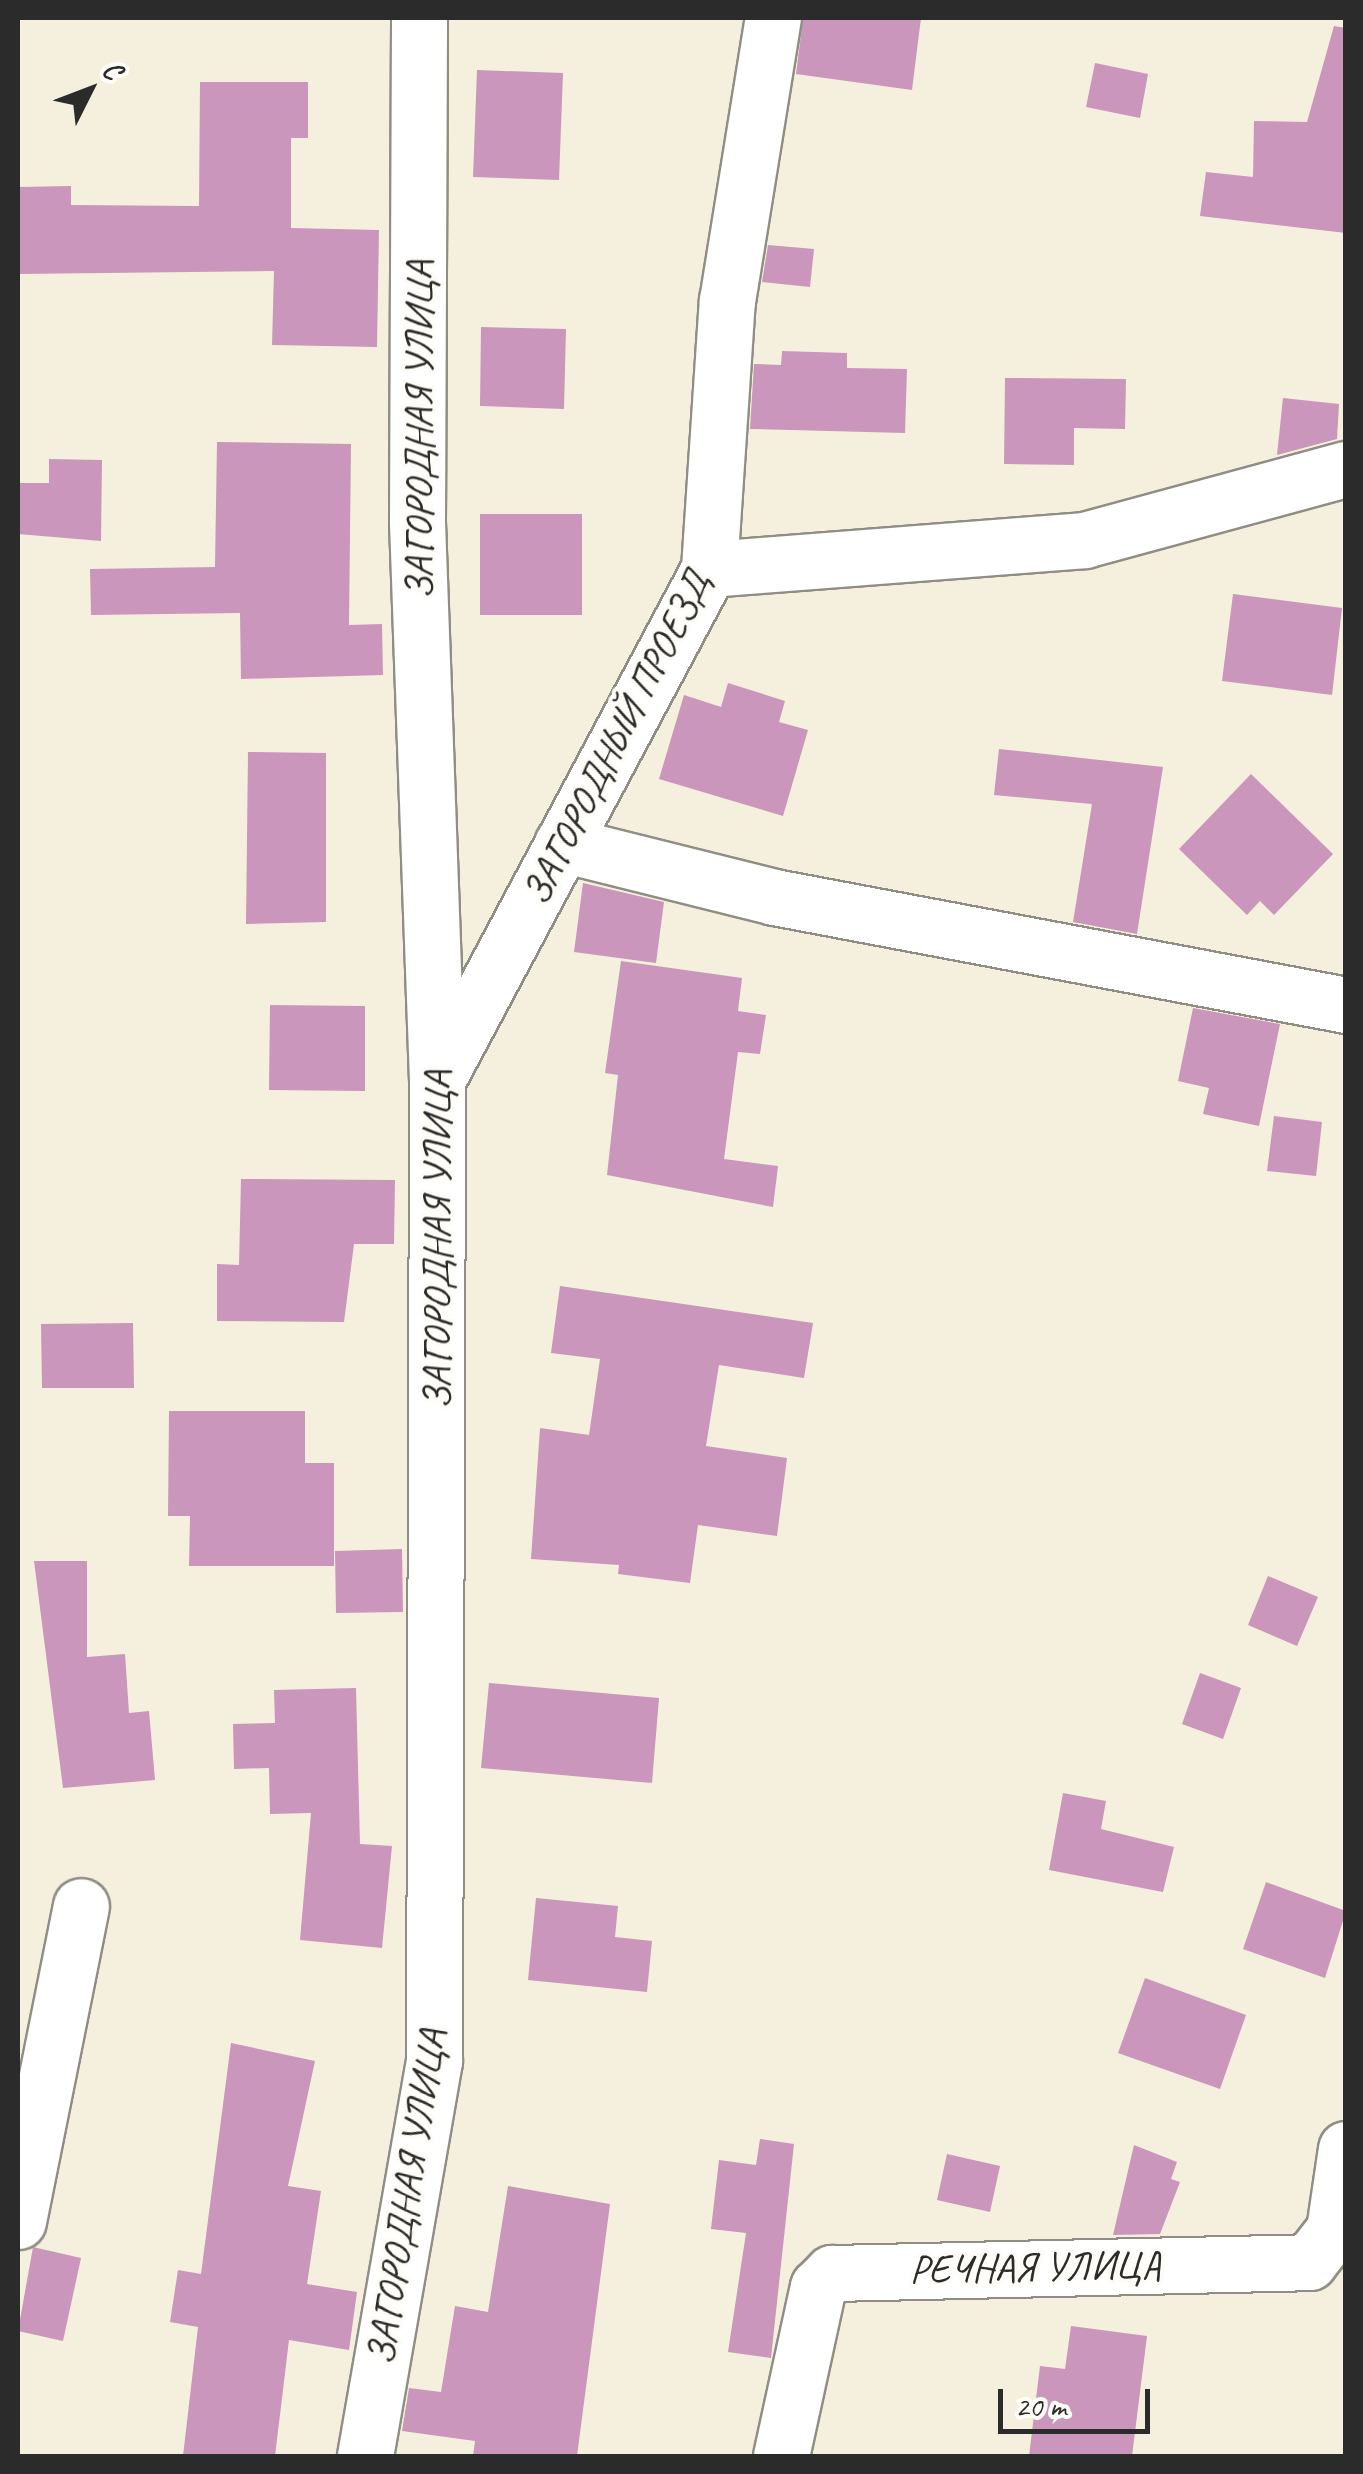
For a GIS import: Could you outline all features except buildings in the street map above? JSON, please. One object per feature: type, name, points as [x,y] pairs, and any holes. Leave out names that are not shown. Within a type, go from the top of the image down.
[{"type":"street","name":"ЗАГОРОДНАЯ УЛИЦА","points":[[365,2456],[434,2061],[436,1081],[416,521],[420,18]]},
{"type":"street","name":"ЗАГОРОДНЫЙ ПРОЕЗД","points":[[436,1081],[709,569],[727,301],[773,18]]},
{"type":"street","points":[[709,569],[1084,540],[1346,470]]},
{"type":"street","points":[[562,844],[774,897],[1346,1005]]},
{"type":"street","points":[[18,2221],[81,1906]]},
{"type":"street","name":"РЕЧНАЯ УЛИЦА","points":[[781,2456],[818,2287],[832,2272],[1308,2262],[1334,2230],[1346,2149]]}]
